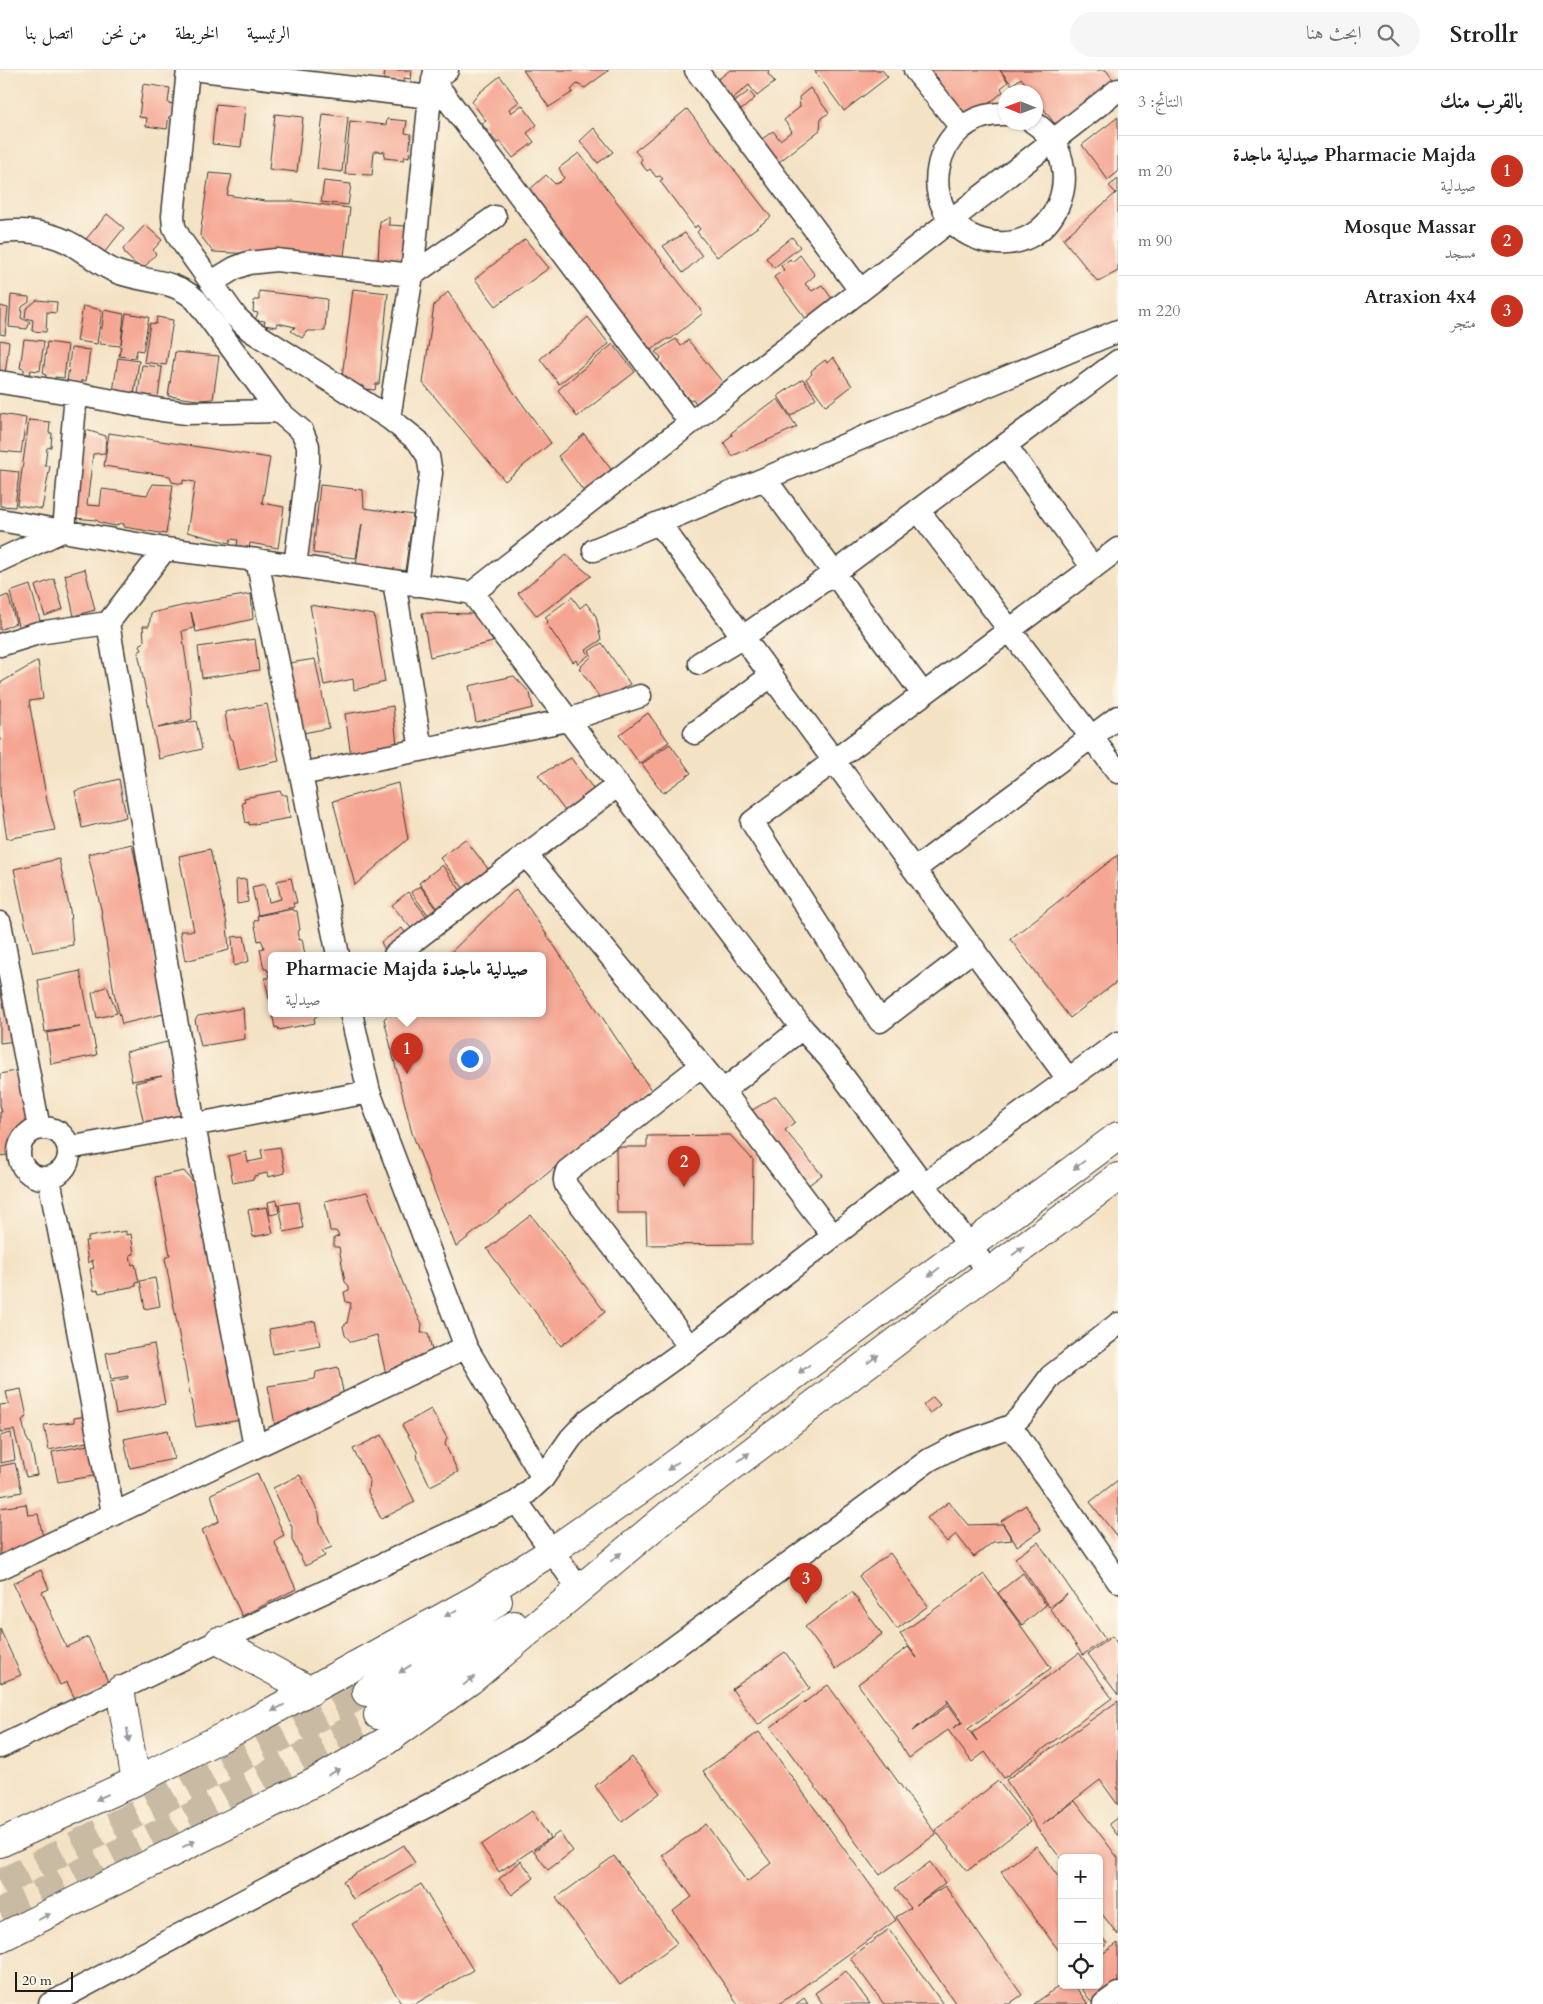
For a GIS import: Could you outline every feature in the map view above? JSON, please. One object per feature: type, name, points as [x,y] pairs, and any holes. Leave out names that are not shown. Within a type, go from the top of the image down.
[{"type":"highway","points":[[5,1839],[136,1780],[311,1691],[478,1598],[552,1551],[641,1489],[1118,1136]]},
{"type":"highway","points":[[0,1938],[315,1782],[386,1741],[471,1680],[667,1516],[989,1272],[1118,1177]]},
{"type":"highway","points":[[552,1551],[494,1605],[416,1662],[372,1704],[410,1697],[504,1631],[579,1588]]},
{"type":"highway","points":[[219,1641],[311,1691]]},
{"type":"highway","points":[[120,1690],[136,1780]]},
{"type":"street","points":[[188,70],[173,216],[174,227],[180,239],[236,316],[250,330],[388,418],[418,441],[428,456],[431,473],[416,585]]},
{"type":"street","points":[[202,70],[436,79]]},
{"type":"street","points":[[696,70],[860,290]]},
{"type":"street","points":[[915,70],[961,128]]},
{"type":"street","points":[[388,418],[412,275],[436,79]]},
{"type":"street","points":[[436,79],[690,422]]},
{"type":"street","points":[[472,593],[1118,90]]},
{"type":"street","points":[[998,115],[984,116],[961,128],[944,147],[937,172],[939,197],[952,220],[970,235],[994,242],[1018,240],[1040,229],[1056,210],[1064,188],[1063,163],[1053,141],[1043,130]]},
{"type":"street","points":[[212,282],[235,268],[248,263],[276,260],[412,275],[496,218]]},
{"type":"street","points":[[0,232],[16,230],[38,232],[60,238],[114,271],[132,277],[170,284],[189,293],[196,300],[278,411],[302,431],[308,446],[308,464],[295,566]]},
{"type":"street","points":[[594,550],[1115,338]]},
{"type":"street","points":[[700,663],[743,637],[834,573],[1118,361]]},
{"type":"street","points":[[0,382],[188,413],[278,411]]},
{"type":"street","points":[[64,530],[76,394]]},
{"type":"street","points":[[1006,446],[1093,568]]},
{"type":"street","points":[[765,479],[923,694]]},
{"type":"street","points":[[918,510],[1118,772]]},
{"type":"street","points":[[0,520],[165,549],[257,560],[472,593],[802,1028],[830,1059],[989,1272]]},
{"type":"street","points":[[659,523],[1070,1080]]},
{"type":"street","points":[[0,560],[64,530]]},
{"type":"street","points":[[0,645],[38,634],[108,623],[165,549]]},
{"type":"street","points":[[974,949],[880,1021],[752,822],[1118,549]]},
{"type":"street","points":[[257,560],[337,952]]},
{"type":"street","points":[[394,581],[421,750]]},
{"type":"street","points":[[108,623],[194,1125],[255,1447]]},
{"type":"street","points":[[695,733],[772,675]]},
{"type":"street","points":[[301,774],[568,720],[640,696]]},
{"type":"street","points":[[915,869],[1118,717]]},
{"type":"street","points":[[399,952],[618,785]]},
{"type":"street","points":[[526,855],[722,1091],[834,1236]]},
{"type":"street","points":[[0,923],[39,1128]]},
{"type":"street","points":[[352,1017],[369,1092],[466,1347],[543,1478]]},
{"type":"street","points":[[722,1091],[802,1028]]},
{"type":"street","points":[[0,1747],[219,1641],[517,1502],[543,1478],[556,1457],[588,1420],[690,1347],[834,1236],[1070,1080],[1118,1043]]},
{"type":"street","points":[[690,1347],[568,1188],[564,1177],[567,1171],[701,1066]]},
{"type":"street","points":[[69,1148],[369,1092]]},
{"type":"street","points":[[39,1128],[55,1129],[66,1140],[69,1148],[67,1163],[63,1170],[49,1178],[41,1178],[26,1171],[21,1165],[10,1158],[19,1149],[25,1135],[39,1128]]},
{"type":"street","points":[[49,1178],[113,1513]]},
{"type":"street","points":[[50,2004],[439,1800],[520,1754],[574,1720],[929,1460],[960,1444],[1011,1426],[1024,1414],[1051,1376],[1118,1324]]},
{"type":"street","points":[[0,1568],[466,1347]]},
{"type":"street","points":[[1011,1426],[1118,1581]]},
{"type":"street","points":[[517,1502],[579,1588]]},
{"type":"street","points":[[1104,2004],[1118,1994]]},
{"type":"building","points":[[385,70],[412,70],[411,79],[404,78],[404,83],[384,80]]},
{"type":"building","points":[[523,70],[608,71],[585,88],[577,84],[571,90],[573,92],[549,107]]},
{"type":"building","points":[[730,70],[769,70],[768,74],[775,82],[757,96],[749,85],[727,103],[712,84]]},
{"type":"building","points":[[814,70],[882,70],[888,77],[844,111]]},
{"type":"building","points":[[927,70],[1000,70],[1008,82],[1004,85],[998,85],[998,96],[976,114],[964,115],[936,82],[939,79],[934,74],[932,77]]},
{"type":"building","points":[[1000,70],[1106,70],[1115,82],[1061,125],[1054,123],[1043,108],[1043,85],[1026,85],[1021,78],[1012,85]]},
{"type":"building","points":[[500,76],[519,102],[509,109],[511,113],[522,105],[537,125],[527,133],[534,142],[513,158],[500,141],[497,143],[482,124],[486,121],[472,102],[479,93]]},
{"type":"building","points":[[143,84],[170,88],[168,103],[174,104],[172,117],[169,116],[167,129],[146,126],[147,118],[139,117]]},
{"type":"building","points":[[810,88],[829,113],[821,118],[820,130],[775,165],[758,142],[773,131],[780,140],[792,131],[784,120],[800,107],[799,97]]},
{"type":"building","points":[[749,91],[755,98],[739,112],[732,104]]},
{"type":"building","points":[[216,104],[245,107],[241,147],[212,144]]},
{"type":"building","points":[[687,109],[771,217],[717,257],[697,232],[700,229],[697,225],[695,228],[660,181],[663,179],[660,176],[656,177],[650,169],[647,171],[640,162],[642,159],[635,151]]},
{"type":"building","points":[[275,114],[303,117],[297,172],[269,169]]},
{"type":"building","points":[[323,114],[348,117],[342,172],[317,169]]},
{"type":"building","points":[[1118,117],[1118,172],[1108,180],[1082,145]]},
{"type":"building","points":[[387,119],[407,121],[405,133],[411,134],[409,157],[405,156],[404,160],[384,158],[385,152],[374,151],[372,175],[345,174],[350,121],[386,125]]},
{"type":"building","points":[[594,128],[613,152],[598,163],[580,141]]},
{"type":"building","points":[[579,153],[703,313],[671,339],[667,339],[651,350],[527,192],[546,175],[555,184],[560,182],[564,178],[559,168]]},
{"type":"building","points":[[209,173],[232,175],[227,195],[265,201],[294,201],[350,208],[343,264],[257,254],[213,252],[200,235]]},
{"type":"building","points":[[1118,179],[1118,271],[1098,282],[1063,239],[1116,193],[1109,186]]},
{"type":"building","points":[[324,181],[351,184],[348,205],[321,202]]},
{"type":"building","points":[[107,214],[124,228],[100,258],[82,244]]},
{"type":"building","points":[[389,217],[389,225],[405,226],[403,263],[378,262],[380,221]]},
{"type":"building","points":[[145,225],[162,240],[153,250],[156,254],[142,270],[126,255],[123,249]]},
{"type":"building","points":[[685,233],[702,256],[683,273],[663,246]]},
{"type":"building","points":[[792,237],[800,247],[774,268],[766,258]]},
{"type":"building","points":[[525,239],[549,268],[496,306],[475,279]]},
{"type":"building","points":[[800,255],[815,275],[805,284],[812,291],[822,285],[833,300],[807,320],[774,277],[784,270],[781,266],[790,259],[792,262]]},
{"type":"building","points":[[353,289],[388,293],[379,384],[376,384],[375,390],[353,385],[353,381],[347,381],[347,376],[342,377]]},
{"type":"building","points":[[259,291],[327,299],[325,331],[307,331],[302,338],[291,331],[295,327],[277,323],[277,327],[264,325],[265,321],[255,320],[258,313],[253,312],[254,300],[259,300]]},
{"type":"building","points":[[448,292],[510,387],[551,443],[505,481],[423,383],[434,305]]},
{"type":"building","points":[[11,295],[29,297],[29,302],[22,307],[21,318],[30,322],[27,329],[9,327]]},
{"type":"building","points":[[37,300],[57,302],[56,313],[47,312],[46,332],[32,331],[33,320],[25,318],[26,309]]},
{"type":"building","points":[[0,306],[8,308],[5,335],[0,334]]},
{"type":"building","points":[[83,306],[102,310],[97,344],[77,341]]},
{"type":"building","points":[[104,310],[124,314],[121,344],[126,313],[149,317],[143,351],[137,350],[135,358],[119,356],[121,346],[100,344]]},
{"type":"building","points":[[157,317],[173,320],[166,365],[144,362],[150,323],[156,324]]},
{"type":"building","points":[[588,317],[609,344],[559,384],[540,359]]},
{"type":"building","points":[[24,339],[44,341],[40,371],[31,370],[30,374],[24,374],[24,369],[20,368]]},
{"type":"building","points":[[676,339],[681,346],[688,340],[725,385],[697,405],[693,399],[689,400],[659,362],[661,357],[655,352]]},
{"type":"building","points":[[0,340],[9,342],[5,375],[0,374]]},
{"type":"building","points":[[47,342],[68,345],[64,378],[46,379],[46,375],[43,374]]},
{"type":"building","points":[[613,344],[635,372],[577,417],[558,390]]},
{"type":"building","points":[[71,348],[90,350],[86,381],[82,380],[82,385],[67,383]]},
{"type":"building","points":[[175,352],[219,356],[213,399],[198,400],[168,396]]},
{"type":"building","points":[[833,357],[852,386],[826,406],[806,379],[812,374],[811,371],[825,360],[827,363]]},
{"type":"building","points":[[118,358],[139,361],[134,395],[113,392]]},
{"type":"building","points":[[142,365],[162,367],[158,398],[138,395]]},
{"type":"building","points":[[803,379],[816,398],[791,416],[778,396]]},
{"type":"building","points":[[778,399],[797,427],[732,456],[724,443],[732,435],[731,433]]},
{"type":"building","points":[[0,414],[26,418],[21,453],[0,451]]},
{"type":"building","points":[[29,420],[50,422],[49,433],[52,433],[51,447],[47,448],[45,466],[50,466],[42,509],[17,505]]},
{"type":"building","points":[[86,430],[106,436],[105,453],[93,454],[87,505],[100,506],[102,489],[147,495],[153,484],[173,485],[166,534],[124,527],[124,524],[120,523],[116,526],[96,520],[74,518],[78,482],[82,467],[79,465],[81,439],[85,439]]},
{"type":"building","points":[[109,433],[270,458],[262,503],[284,507],[278,548],[250,543],[249,548],[237,546],[238,540],[231,539],[230,543],[187,532],[195,482],[183,480],[183,484],[172,482],[170,476],[104,466]]},
{"type":"building","points":[[584,434],[614,473],[587,496],[558,456]]},
{"type":"building","points":[[0,470],[19,472],[15,507],[0,506]]},
{"type":"building","points":[[320,485],[363,490],[364,508],[413,515],[405,571],[356,565],[362,524],[356,558],[313,553]]},
{"type":"building","points":[[566,555],[591,576],[537,616],[518,593]]},
{"type":"building","points":[[85,569],[95,610],[74,616],[65,575]]},
{"type":"building","points":[[54,579],[63,609],[45,616],[35,586]]},
{"type":"building","points":[[30,585],[41,624],[19,630],[10,592]]},
{"type":"building","points":[[251,594],[253,619],[196,632],[191,612],[194,628],[182,631],[190,688],[192,719],[158,728],[196,721],[202,749],[159,759],[138,652],[142,650],[140,645],[144,641],[143,626],[149,626],[151,613],[190,604]]},
{"type":"building","points":[[8,595],[16,623],[0,630],[0,598]]},
{"type":"building","points":[[572,597],[580,608],[586,603],[596,616],[601,640],[586,650],[589,655],[578,664],[576,660],[573,662],[546,623],[548,621],[545,617]]},
{"type":"building","points":[[310,605],[374,615],[385,682],[354,690],[353,679],[324,685]]},
{"type":"building","points":[[422,613],[477,614],[493,642],[430,657]]},
{"type":"building","points":[[255,639],[259,670],[202,678],[198,647]]},
{"type":"building","points":[[602,643],[630,684],[602,701],[579,668],[592,656],[589,651]]},
{"type":"building","points":[[315,659],[329,728],[298,734],[283,664]]},
{"type":"building","points":[[38,661],[43,699],[29,701],[47,801],[55,830],[7,839],[0,793],[0,683]]},
{"type":"building","points":[[514,676],[530,693],[533,708],[476,722],[469,686]]},
{"type":"building","points":[[267,704],[279,761],[239,770],[233,740],[229,738],[225,712]]},
{"type":"building","points":[[393,706],[397,746],[351,756],[345,714]]},
{"type":"building","points":[[648,713],[669,742],[640,764],[619,735]]},
{"type":"building","points":[[670,744],[691,773],[663,793],[642,764]]},
{"type":"building","points":[[571,758],[597,794],[568,815],[538,775]]},
{"type":"building","points":[[119,779],[126,817],[82,828],[75,791]]},
{"type":"building","points":[[398,783],[408,839],[355,885],[333,801]]},
{"type":"building","points":[[280,791],[283,795],[287,795],[290,818],[249,825],[249,822],[246,823],[242,803],[245,802],[244,798]]},
{"type":"building","points":[[465,839],[493,875],[468,894],[440,858]]},
{"type":"building","points":[[132,844],[150,928],[163,1014],[122,1024],[114,993],[101,909],[88,854]]},
{"type":"building","points":[[210,849],[227,924],[229,950],[185,961],[180,931],[194,931],[179,856]]},
{"type":"building","points":[[1118,855],[1118,981],[1070,1018],[1010,939]]},
{"type":"building","points":[[59,859],[70,910],[73,945],[33,952],[14,869]]},
{"type":"building","points":[[442,865],[464,895],[440,912],[419,883]]},
{"type":"building","points":[[291,878],[297,903],[293,903],[294,907],[258,915],[252,887],[265,884],[269,902],[281,899],[277,881]]},
{"type":"building","points":[[246,879],[248,902],[237,904],[236,880]]},
{"type":"building","points":[[420,886],[440,913],[432,920],[411,892]]},
{"type":"building","points":[[516,889],[651,1090],[456,1247],[412,1133],[384,1019],[386,1017],[546,1017],[546,952],[451,952]]},
{"type":"building","points":[[408,892],[430,921],[415,933],[392,905]]},
{"type":"building","points":[[293,909],[297,911],[300,930],[298,931],[299,940],[302,939],[304,952],[268,952],[268,972],[267,969],[264,969],[260,949],[264,948],[261,940],[258,941],[254,921],[258,920],[257,916]]},
{"type":"building","points":[[402,928],[409,938],[390,952],[386,952],[381,942]]},
{"type":"building","points":[[244,936],[249,961],[234,966],[232,937]]},
{"type":"building","points":[[80,971],[97,1055],[51,1064],[47,1033],[80,1027],[45,1032],[38,980]]},
{"type":"building","points":[[265,978],[268,978],[268,994]]},
{"type":"building","points":[[7,985],[15,1041],[0,1043],[0,987]]},
{"type":"building","points":[[107,986],[117,1013],[97,1018],[92,993]]},
{"type":"building","points":[[243,1008],[245,1039],[201,1046],[195,1020],[198,1016]]},
{"type":"building","points":[[273,1017],[316,1017],[315,1023],[279,1030],[278,1027],[275,1028]]},
{"type":"building","points":[[171,1041],[186,1115],[145,1129],[135,1083],[162,1076],[132,1081],[126,1052]]},
{"type":"building","points":[[20,1070],[30,1130],[27,1131],[17,1145],[18,1156],[8,1158],[7,1155],[0,1156],[0,1112],[2,1112],[0,1105],[0,1074]]},
{"type":"building","points":[[776,1096],[795,1122],[785,1130],[822,1175],[802,1190],[766,1144],[773,1137],[764,1126],[758,1133],[744,1115]]},
{"type":"building","points":[[730,1135],[753,1160],[752,1244],[647,1245],[646,1213],[617,1213],[616,1147],[647,1147],[647,1136]]},
{"type":"building","points":[[280,1147],[285,1173],[268,1177],[267,1173],[254,1176],[254,1179],[233,1183],[228,1156],[246,1152],[248,1162],[263,1159],[261,1150]]},
{"type":"building","points":[[184,1171],[194,1183],[241,1420],[196,1427],[165,1258],[170,1255],[155,1177]]},
{"type":"building","points":[[367,1192],[410,1301],[422,1324],[421,1333],[428,1333],[433,1355],[388,1383],[377,1335],[351,1342],[345,1335],[343,1326],[347,1323],[351,1303],[346,1302],[344,1292],[349,1290],[349,1286],[345,1282],[339,1247],[334,1247],[334,1238],[339,1236],[336,1231],[330,1231],[325,1201]]},
{"type":"building","points":[[277,1200],[279,1213],[270,1215],[268,1202]]},
{"type":"building","points":[[298,1202],[303,1228],[284,1232],[279,1205]]},
{"type":"building","points":[[267,1207],[273,1233],[253,1237],[248,1210]]},
{"type":"building","points":[[531,1215],[605,1312],[561,1346],[487,1249]]},
{"type":"building","points":[[126,1231],[126,1235],[131,1234],[134,1254],[130,1255],[132,1265],[135,1264],[139,1282],[136,1283],[136,1286],[99,1293],[98,1290],[94,1291],[90,1269],[94,1268],[92,1260],[88,1263],[85,1241],[88,1241],[88,1237]]},
{"type":"building","points":[[155,1278],[160,1306],[145,1309],[140,1281]]},
{"type":"building","points":[[315,1321],[320,1345],[273,1354],[269,1329]]},
{"type":"building","points":[[154,1344],[165,1404],[116,1414],[110,1382],[128,1378],[128,1376],[111,1379],[106,1353]]},
{"type":"building","points":[[338,1367],[345,1401],[282,1429],[275,1425],[268,1386],[315,1379],[316,1372]]},
{"type":"building","points":[[21,1389],[27,1417],[22,1420],[26,1437],[31,1446],[37,1475],[26,1477],[14,1430],[0,1432],[0,1405],[9,1404],[6,1392]]},
{"type":"building","points":[[933,1397],[940,1405],[930,1413],[923,1405]]},
{"type":"building","points":[[431,1409],[447,1438],[445,1444],[458,1472],[430,1486],[418,1460],[417,1451],[402,1425]]},
{"type":"building","points":[[87,1416],[91,1441],[49,1450],[44,1425],[74,1422],[74,1418]]},
{"type":"building","points":[[168,1430],[174,1459],[130,1468],[124,1439]]},
{"type":"building","points":[[11,1433],[15,1460],[0,1463],[0,1436]]},
{"type":"building","points":[[382,1435],[415,1502],[381,1519],[368,1492],[369,1480],[353,1449]]},
{"type":"building","points":[[93,1444],[99,1475],[58,1482],[52,1452]]},
{"type":"building","points":[[15,1463],[22,1492],[0,1496],[0,1466]]},
{"type":"building","points":[[257,1473],[284,1535],[274,1541],[296,1589],[242,1616],[202,1530],[219,1521],[211,1494]]},
{"type":"building","points":[[300,1475],[319,1514],[320,1523],[332,1547],[322,1551],[325,1556],[305,1566],[292,1540],[292,1527],[273,1488]]},
{"type":"building","points":[[1118,1480],[1118,1538],[1090,1502]]},
{"type":"building","points":[[949,1502],[968,1525],[1003,1524],[1012,1540],[993,1542],[974,1557],[956,1534],[947,1542],[927,1518]]},
{"type":"building","points":[[26,1504],[28,1515],[38,1514],[43,1537],[4,1556],[0,1554],[0,1508]]},
{"type":"building","points":[[1026,1505],[1041,1530],[1017,1546],[1001,1521]]},
{"type":"building","points":[[1038,1542],[1105,1639],[1083,1655],[1050,1609],[1067,1594],[1049,1607],[1015,1558]]},
{"type":"building","points":[[890,1553],[928,1606],[897,1629],[859,1576]]},
{"type":"building","points":[[41,1570],[49,1589],[42,1592],[66,1647],[88,1637],[109,1684],[75,1699],[67,1682],[60,1685],[13,1583]]},
{"type":"building","points":[[1023,1573],[1046,1605],[1022,1625],[998,1593]]},
{"type":"building","points":[[984,1574],[1051,1668],[968,1729],[977,1741],[972,1733],[1079,1653],[1112,1698],[1004,1778],[985,1752],[972,1762],[948,1730],[909,1758],[899,1740],[858,1684],[908,1647],[917,1658],[900,1634]],"holes":[[[947,1700],[963,1722],[953,1728],[961,1722],[949,1705],[912,1731],[948,1703]]]},
{"type":"building","points":[[852,1592],[882,1634],[836,1669],[805,1627]]},
{"type":"building","points":[[0,1629],[21,1675],[1,1683],[0,1681]]},
{"type":"building","points":[[1112,1636],[1118,1645],[1118,1695],[1088,1654]]},
{"type":"building","points":[[785,1652],[810,1688],[758,1725],[732,1689]]},
{"type":"building","points":[[828,1685],[936,1834],[880,1875],[771,1727]]},
{"type":"building","points":[[1118,1701],[1118,1805],[1100,1780],[1042,1825],[1075,1801],[1118,1858],[1118,1935],[1103,1915],[1103,1854],[1058,1855],[1037,1828],[1006,1780]]},
{"type":"building","points":[[759,1732],[896,1920],[779,2004],[738,2004],[673,1911],[692,1897],[662,1855],[706,1824],[747,1882],[771,1863],[703,1771]]},
{"type":"building","points":[[632,1757],[660,1793],[622,1822],[595,1786]]},
{"type":"building","points":[[998,1781],[1030,1822],[967,1871],[935,1830]]},
{"type":"building","points":[[532,1811],[550,1838],[499,1872],[481,1845]]},
{"type":"building","points":[[1118,1817],[1118,1836],[1109,1824]]},
{"type":"building","points":[[559,1832],[573,1851],[548,1870],[534,1851]]},
{"type":"building","points":[[404,1845],[415,1863],[353,1899],[343,1881]]},
{"type":"building","points":[[1036,1846],[1058,1876],[1058,1950],[1001,1872]]},
{"type":"building","points":[[614,1856],[677,1943],[620,1985],[556,1898]]},
{"type":"building","points":[[521,1861],[534,1878],[512,1895],[499,1879]]},
{"type":"building","points":[[930,1862],[945,1883],[915,1905],[945,1886],[1022,1995],[1009,2004],[956,2004],[896,1917],[911,1908],[895,1888]]},
{"type":"building","points":[[421,1884],[473,1970],[415,2004],[402,2004],[352,1924]]},
{"type":"building","points":[[889,1929],[943,2004],[884,2004],[850,1958]]},
{"type":"building","points":[[1103,1938],[1107,1944],[1103,1947]]},
{"type":"building","points":[[1118,1943],[1118,1986],[1093,2004],[1082,1989],[1103,1989],[1103,1953]]},
{"type":"building","points":[[846,1971],[870,2004],[823,2004],[815,1993]]},
{"type":"building","points":[[1058,1987],[1058,1989],[1077,1989],[1088,2004],[1034,2004]]},
{"type":"building","points":[[804,1998],[808,2004],[796,2004]]},
{"type":"tunnel","points":[[0,1884],[366,1692]]},
{"type":"tunnel","points":[[0,1913],[164,1831],[378,1715]]},
{"type":"place","name":"Pharmacie Majda صيدلية ماجدة","points":[[407,1074]]},
{"type":"place","name":"Mosque Massar","points":[[684,1187]]},
{"type":"place","name":"Atraxion 4x4","points":[[806,1604]]}]
